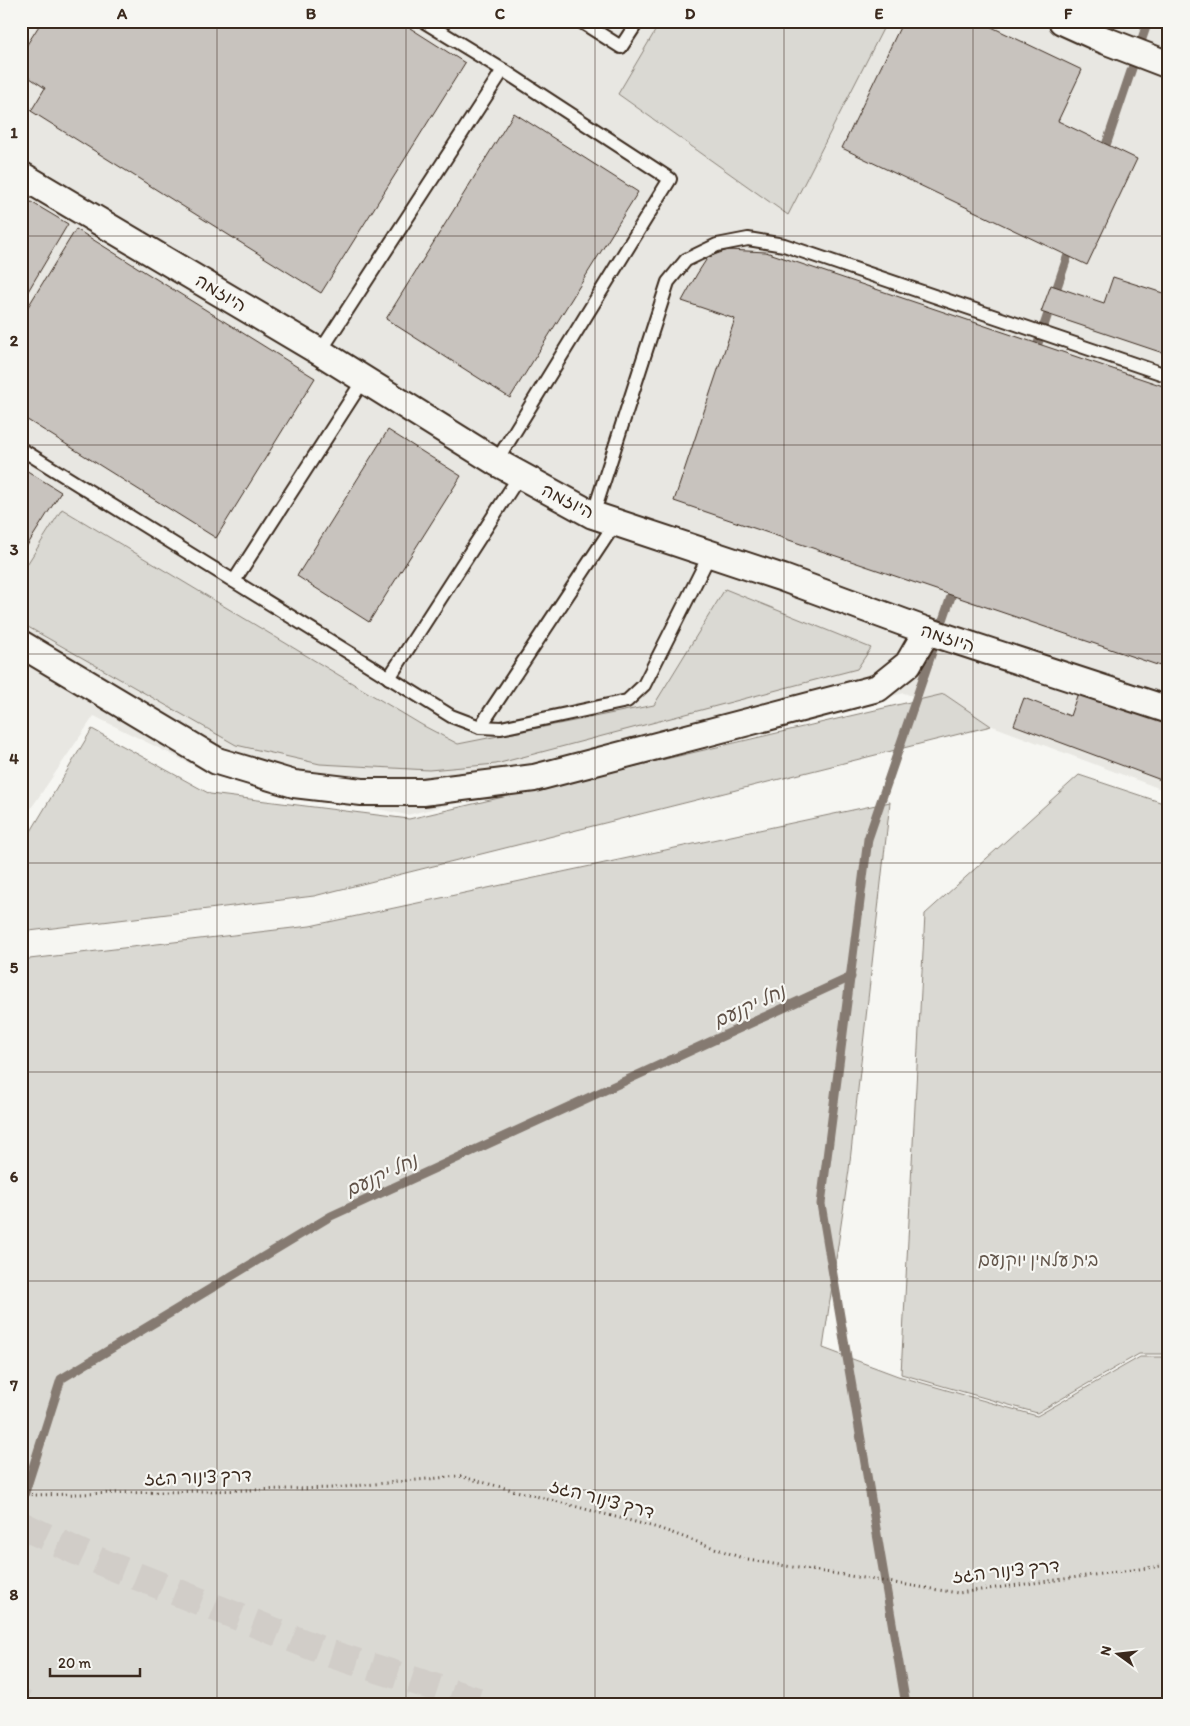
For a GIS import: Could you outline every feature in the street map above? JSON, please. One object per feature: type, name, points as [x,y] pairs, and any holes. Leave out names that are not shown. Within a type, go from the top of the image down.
[{"type":"street","points":[[1062,21],[1104,40],[1169,65]]},
{"type":"street","name":"היוזמה","points":[[21,175],[320,352],[496,462],[604,519],[783,578],[927,631],[1169,710]]},
{"type":"street","points":[[21,644],[216,761],[294,784],[362,792],[423,792],[534,778],[878,688],[908,664],[927,631]]},
{"type":"lane","points":[[423,21],[503,70],[670,179],[496,462]]},
{"type":"lane","points":[[580,21],[621,47],[638,21]]},
{"type":"lane","points":[[320,352],[503,70]]},
{"type":"lane","points":[[480,728],[604,519],[668,282],[686,260],[717,245],[748,238],[784,245],[1169,376]]},
{"type":"lane","points":[[234,581],[364,379]]},
{"type":"lane","points":[[21,449],[451,716],[480,728],[500,728],[627,701],[644,685],[710,554]]},
{"type":"lane","points":[[389,678],[520,475]]},
{"type":"path","name":"דרך צינור הגז","points":[[21,1493],[35,1495],[333,1488],[459,1476],[658,1528],[748,1560],[958,1593],[1169,1565]]},
{"type":"shaded area","points":[[21,21],[1169,21],[1169,792],[904,693],[407,815],[217,777],[94,716],[21,823]]},
{"type":"green space","points":[[661,21],[887,21],[788,215],[618,94]]},
{"type":"green space","points":[[62,509],[422,725],[458,744],[654,705],[725,589],[871,648],[857,669],[496,764],[429,770],[320,764],[236,745],[21,623],[21,564],[26,566]]},
{"type":"green space","points":[[944,694],[991,726],[314,896],[21,932],[21,848],[92,729],[210,794],[409,819]]},
{"type":"green space","name":"בית עלמין יוקנעם","points":[[1079,775],[1169,805],[1169,1354],[1139,1354],[1037,1413],[901,1374],[925,914]]},
{"type":"green space","points":[[890,802],[849,1170],[823,1348],[898,1376],[1037,1416],[1140,1357],[1169,1357],[1169,1705],[21,1705],[21,960],[310,926]]},
{"type":"building","points":[[42,21],[399,21],[465,63],[321,293],[31,111],[45,88],[21,72],[21,54]]},
{"type":"building","points":[[903,21],[979,21],[1082,70],[1058,121],[1137,159],[1087,265],[842,148]]},
{"type":"building","points":[[514,113],[638,192],[510,398],[386,319]]},
{"type":"building","points":[[21,196],[68,224],[21,303]]},
{"type":"building","points":[[76,229],[315,378],[216,538],[21,416],[21,318]]},
{"type":"building","points":[[728,250],[766,252],[1169,388],[1169,669],[674,501],[735,319],[682,301],[708,257]]},
{"type":"building","points":[[1113,277],[1169,295],[1169,355],[1041,312],[1051,285],[1104,303]]},
{"type":"building","points":[[388,430],[461,476],[369,622],[297,576]]},
{"type":"building","points":[[21,467],[61,492],[23,552],[21,550]]},
{"type":"building","points":[[1079,690],[1169,724],[1169,783],[1014,725],[1024,698],[1070,716]]},
{"type":"waterway","points":[[1103,154],[1148,21]]},
{"type":"waterway","points":[[1034,355],[1071,246]]},
{"type":"waterway","points":[[906,1705],[821,1204],[868,839],[955,585]]},
{"type":"waterway","name":"נחל יקנעם","points":[[21,1505],[61,1379],[331,1216],[851,977]]},
{"type":"tunnel","points":[[21,1525],[89,1557],[331,1654],[490,1705]]},
{"type":"tunnel","points":[[21,1703],[25,1705]]}]
